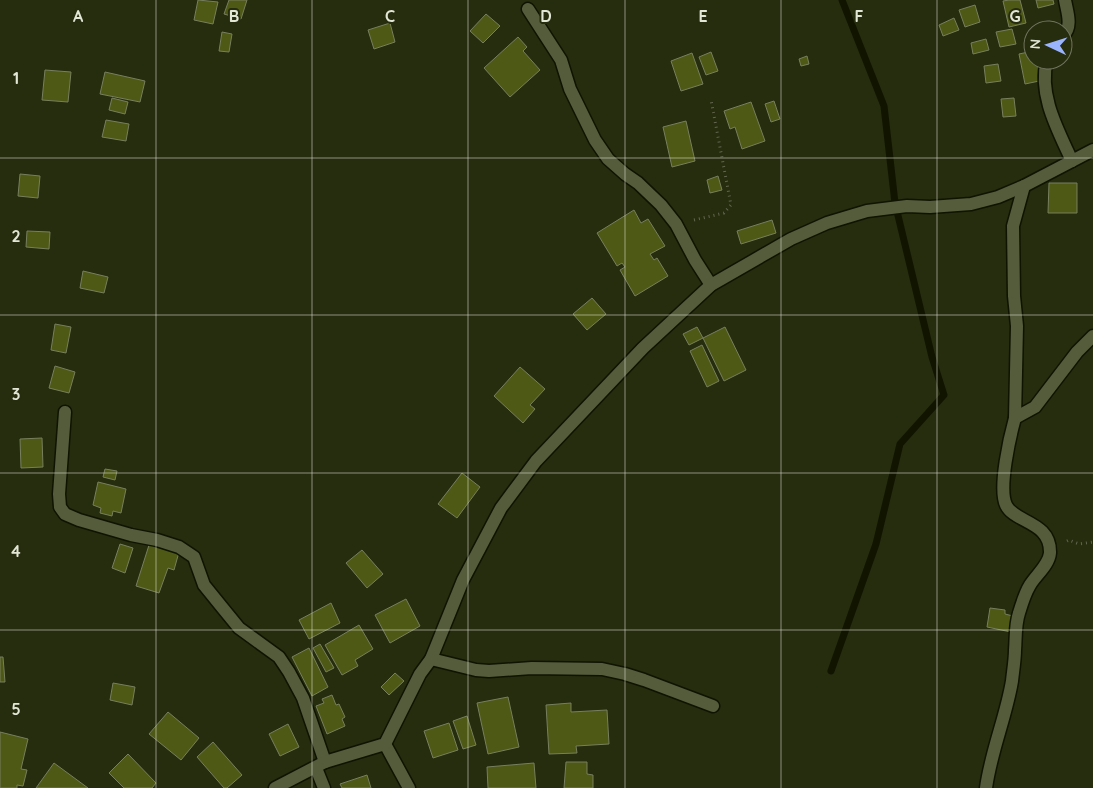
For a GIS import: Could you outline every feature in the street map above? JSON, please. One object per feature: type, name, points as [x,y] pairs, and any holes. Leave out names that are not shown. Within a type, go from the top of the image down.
[{"type":"street","points":[[1065,0],[1068,20]]},
{"type":"street","points":[[528,9],[561,60],[570,90],[595,140],[608,159],[655,199],[676,224],[711,285]]},
{"type":"street","points":[[1045,70],[1045,87],[1049,108],[1072,161]]},
{"type":"street","points":[[275,788],[321,765],[385,744],[420,674],[430,659],[463,580],[501,508],[536,461],[643,348],[711,285],[791,239],[835,221],[867,211],[971,204],[998,197],[1024,186],[1093,150]]},
{"type":"street","points":[[986,788],[990,760],[1003,722],[1012,682],[1016,620],[1031,584],[1045,565],[1050,553],[1046,538],[1036,526],[1014,514],[1006,504],[1003,482],[1008,443],[1015,418],[1017,326],[1014,296],[1013,226],[1024,186]]},
{"type":"street","points":[[1015,418],[1035,407],[1077,352],[1093,336]]},
{"type":"street","points":[[65,412],[58,494],[60,506],[65,514],[79,520],[179,547],[194,557],[204,585],[239,628],[279,657],[289,672],[303,698],[321,765],[324,788]]},
{"type":"street","points":[[430,659],[476,670],[490,671],[532,668],[602,669],[644,680],[713,706]]},
{"type":"street","points":[[385,744],[409,788]]},
{"type":"path","points":[[676,224],[724,213],[732,205],[710,100]]},
{"type":"path","points":[[1050,553],[1069,540],[1079,544],[1093,542]]},
{"type":"building","points":[[198,0],[218,2],[213,24],[194,20]]},
{"type":"building","points":[[229,0],[247,0],[241,19],[224,14]]},
{"type":"building","points":[[1020,0],[1025,20],[1023,20],[1023,24],[1009,27],[1003,1]]},
{"type":"building","points":[[1036,0],[1053,0],[1054,4],[1038,8]]},
{"type":"building","points":[[975,5],[980,22],[965,27],[959,10]]},
{"type":"building","points":[[486,14],[500,26],[483,43],[470,31]]},
{"type":"building","points":[[954,18],[959,30],[943,36],[939,25]]},
{"type":"building","points":[[390,23],[395,42],[374,49],[368,30]]},
{"type":"building","points":[[1012,29],[1016,44],[1000,47],[996,32]]},
{"type":"building","points":[[222,32],[232,34],[229,52],[219,51]]},
{"type":"building","points":[[518,37],[527,47],[523,51],[540,70],[510,97],[484,68]]},
{"type":"building","points":[[986,39],[989,50],[973,54],[971,43]]},
{"type":"building","points":[[711,52],[718,71],[706,75],[699,57]]},
{"type":"building","points":[[692,53],[703,84],[681,91],[671,61]]},
{"type":"building","points":[[1023,53],[1023,70],[1042,70],[1044,80],[1025,84],[1019,54]]},
{"type":"building","points":[[807,56],[809,64],[801,66],[799,59]]},
{"type":"building","points":[[998,64],[1001,81],[986,83],[984,66]]},
{"type":"building","points":[[45,70],[71,72],[68,102],[42,100]]},
{"type":"building","points":[[105,72],[145,81],[140,102],[100,94]]},
{"type":"building","points":[[112,98],[128,102],[125,114],[109,110]]},
{"type":"building","points":[[1014,98],[1016,116],[1003,117],[1001,99]]},
{"type":"building","points":[[774,101],[780,119],[771,122],[765,104]]},
{"type":"building","points":[[751,102],[765,141],[742,149],[735,127],[730,129],[724,111]]},
{"type":"building","points":[[106,120],[129,124],[126,141],[102,137]]},
{"type":"building","points":[[686,121],[695,161],[672,167],[663,127]]},
{"type":"building","points":[[20,174],[40,176],[38,198],[18,196]]},
{"type":"building","points":[[718,176],[722,190],[710,193],[707,180]]},
{"type":"building","points":[[1049,183],[1077,183],[1077,213],[1048,213]]},
{"type":"building","points":[[634,210],[641,223],[648,219],[665,246],[650,254],[654,260],[657,258],[668,276],[635,296],[620,270],[625,267],[622,263],[617,266],[597,233]]},
{"type":"building","points":[[772,220],[776,233],[741,244],[737,231]]},
{"type":"building","points":[[27,231],[50,232],[49,249],[26,247]]},
{"type":"building","points":[[83,271],[108,277],[104,293],[80,288]]},
{"type":"building","points":[[592,298],[606,314],[587,330],[573,314]]},
{"type":"building","points":[[55,324],[71,327],[66,353],[51,350]]},
{"type":"building","points":[[697,327],[703,338],[689,345],[683,334]]},
{"type":"building","points":[[725,327],[746,370],[724,381],[703,338]]},
{"type":"building","points":[[702,345],[719,381],[707,387],[690,351]]},
{"type":"building","points":[[55,366],[75,372],[69,393],[49,388]]},
{"type":"building","points":[[520,367],[545,389],[530,405],[535,409],[523,423],[494,396]]},
{"type":"building","points":[[42,438],[43,467],[21,468],[20,439]]},
{"type":"building","points":[[105,469],[117,471],[115,480],[103,477]]},
{"type":"building","points":[[462,473],[480,487],[457,518],[438,504]]},
{"type":"building","points":[[98,482],[126,489],[121,513],[113,511],[112,516],[100,513],[101,508],[93,505]]},
{"type":"building","points":[[150,542],[179,552],[174,570],[168,568],[159,593],[136,586]]},
{"type":"building","points":[[120,544],[133,548],[125,573],[112,568]]},
{"type":"building","points":[[362,550],[383,574],[367,588],[346,563]]},
{"type":"building","points":[[406,599],[420,626],[390,643],[375,615]]},
{"type":"building","points":[[331,603],[340,623],[309,639],[299,620]]},
{"type":"building","points":[[990,608],[1005,610],[1005,614],[1013,616],[1011,632],[987,627]]},
{"type":"building","points":[[359,625],[373,649],[355,660],[358,666],[342,675],[325,645]]},
{"type":"building","points":[[320,644],[334,668],[326,672],[313,648]]},
{"type":"building","points":[[309,648],[328,687],[312,696],[292,657]]},
{"type":"building","points":[[0,657],[3,657],[5,682],[0,682]]},
{"type":"building","points":[[395,673],[404,681],[389,695],[381,687]]},
{"type":"building","points":[[113,683],[135,687],[132,705],[110,700]]},
{"type":"building","points":[[332,695],[336,705],[339,704],[345,717],[342,719],[345,726],[327,734],[316,706],[324,703],[322,699]]},
{"type":"building","points":[[508,697],[519,747],[488,754],[477,703]]},
{"type":"building","points":[[571,703],[571,712],[607,710],[609,744],[576,746],[577,753],[549,754],[546,705]]},
{"type":"building","points":[[168,712],[199,738],[181,760],[149,734]]},
{"type":"building","points":[[467,716],[476,745],[463,749],[453,721]]},
{"type":"building","points":[[449,723],[458,750],[433,758],[424,731]]},
{"type":"building","points":[[288,724],[299,747],[280,756],[269,734]]},
{"type":"building","points":[[0,732],[28,739],[21,769],[27,770],[23,786],[17,785],[17,788],[0,788]]},
{"type":"building","points":[[213,742],[242,775],[227,788],[224,788],[197,757]]},
{"type":"building","points":[[128,754],[156,783],[152,788],[124,788],[109,773]]},
{"type":"building","points":[[566,762],[587,762],[587,774],[593,775],[593,788],[564,788]]},
{"type":"building","points":[[54,763],[88,788],[36,788]]},
{"type":"building","points":[[534,763],[536,788],[488,788],[487,767]]},
{"type":"building","points":[[367,775],[371,788],[342,788],[340,784]]},
{"type":"waterway","points":[[831,671],[876,544],[900,444],[944,395],[932,357],[895,203],[884,106],[842,0]]}]
